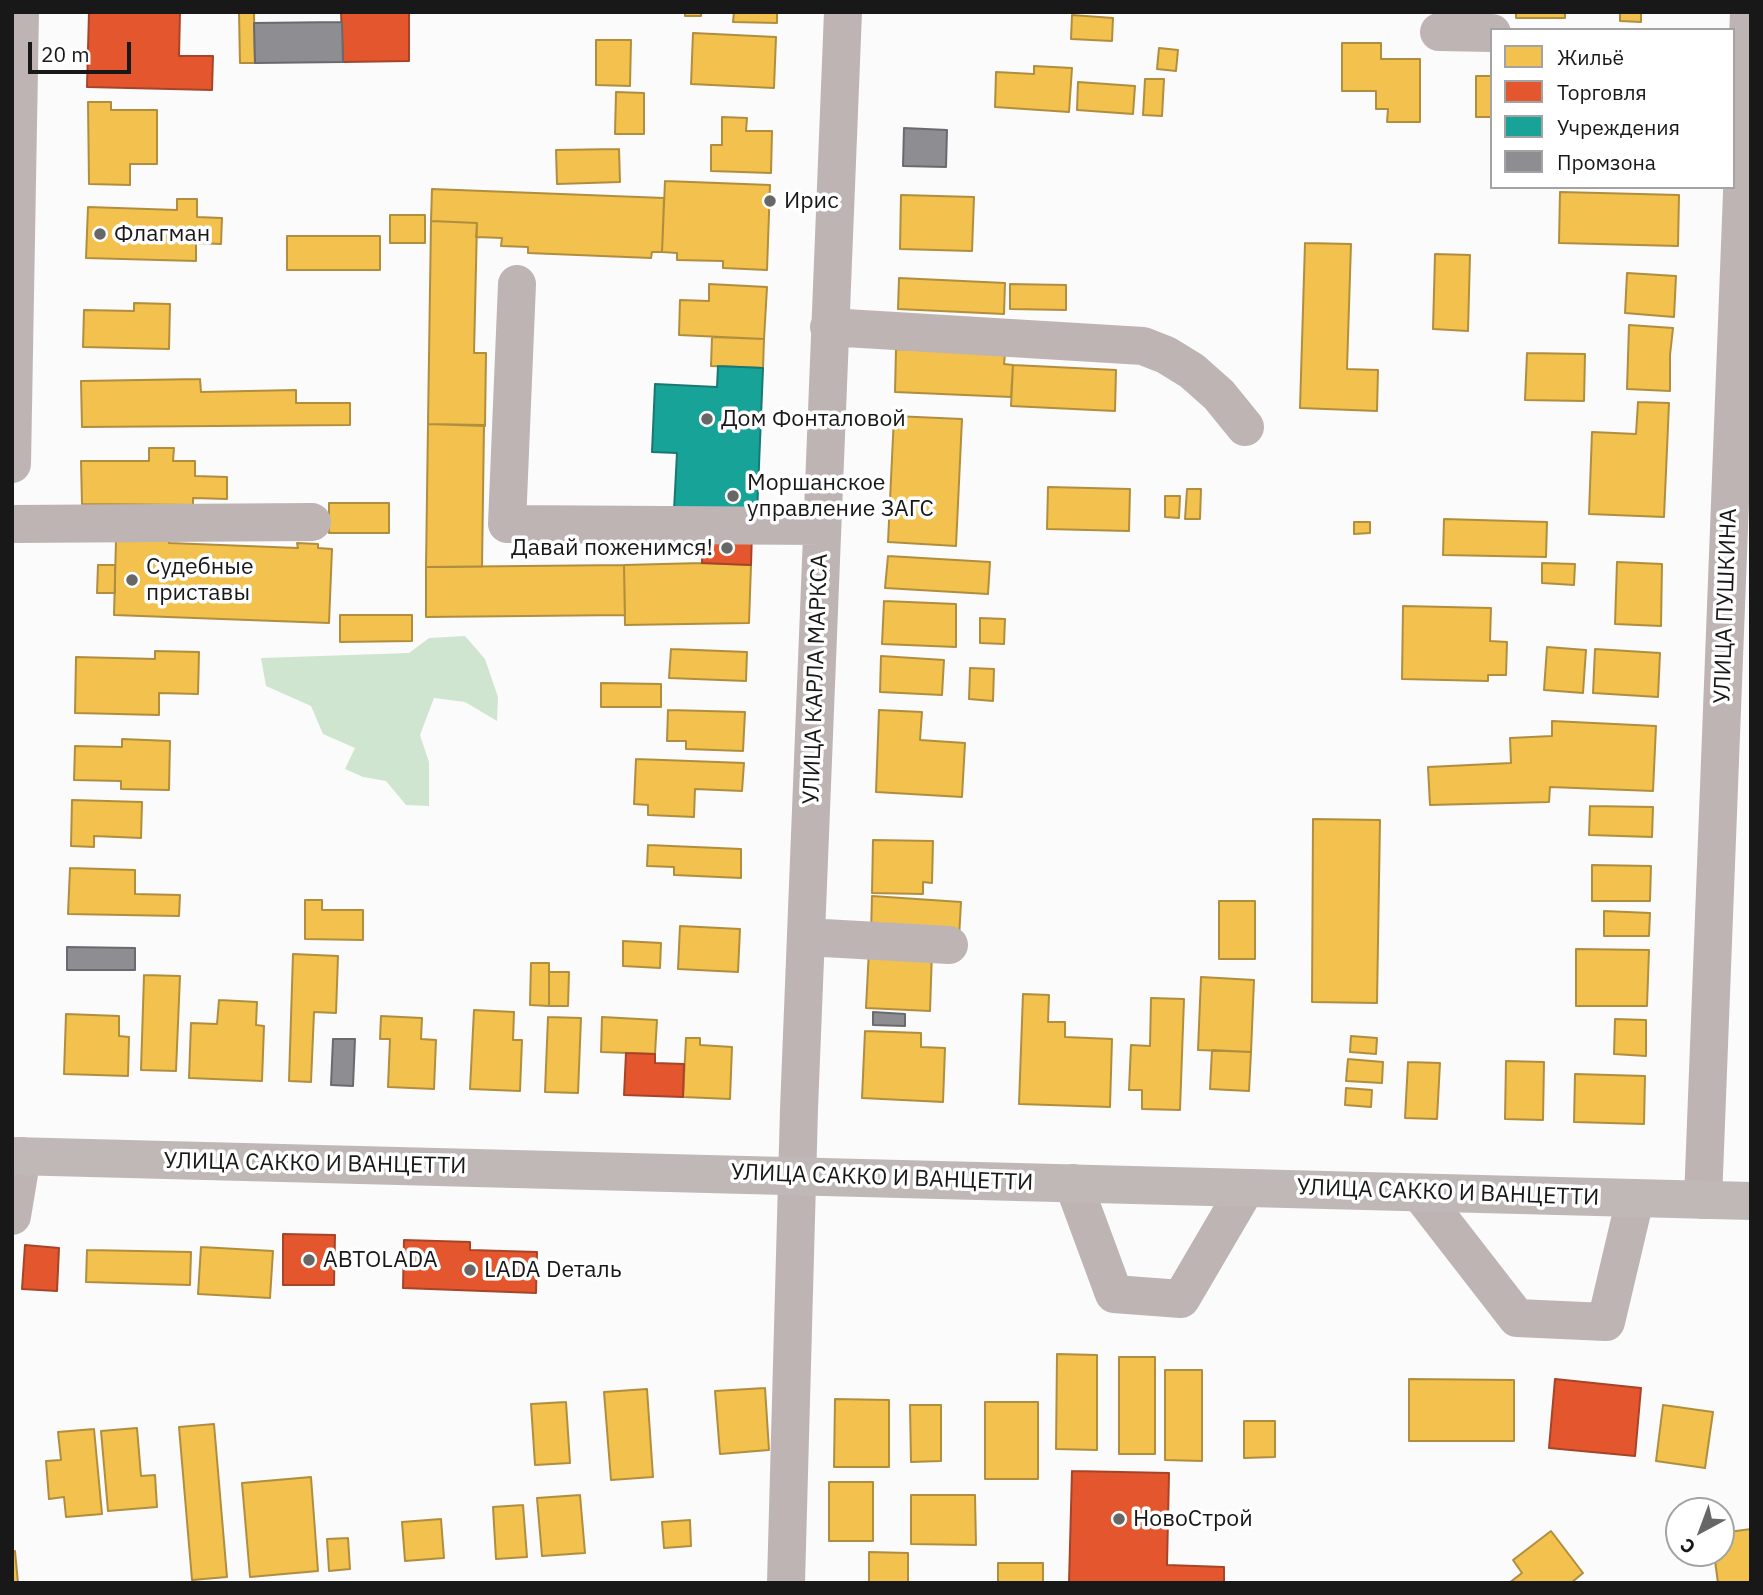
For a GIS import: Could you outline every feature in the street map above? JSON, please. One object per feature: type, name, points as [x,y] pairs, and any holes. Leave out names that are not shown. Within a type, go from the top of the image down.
[{"type":"main road","name":"УЛИЦА САККО И ВАНЦЕТТИ","points":[[17,1156],[1751,1202]]},
{"type":"street","points":[[12,464],[19,12]]},
{"type":"street","name":"УЛИЦА КАРЛА МАРКСА","points":[[786,1583],[797,1177],[843,12]]},
{"type":"street","name":"УЛИЦА ПУШКИНА","points":[[1703,1200],[1743,28]]},
{"type":"street","points":[[1439,32],[1490,33]]},
{"type":"street","points":[[517,284],[507,524],[822,526]]},
{"type":"street","points":[[829,327],[1143,346],[1166,355],[1192,371],[1219,395],[1245,427]]},
{"type":"street","points":[[12,524],[312,522]]},
{"type":"street","points":[[806,937],[948,945]]},
{"type":"street","points":[[12,1216],[17,1156]]},
{"type":"street","points":[[1073,1183],[1114,1294],[1181,1299],[1246,1188]]},
{"type":"street","points":[[1420,1193],[1517,1318],[1606,1322],[1635,1199]]},
{"type":"green space","points":[[465,636],[485,659],[498,697],[497,721],[465,702],[434,698],[420,735],[429,762],[429,806],[406,805],[386,781],[363,777],[345,769],[355,748],[323,734],[311,706],[266,686],[261,658],[409,653],[429,638]]},
{"type":"building: Жильё","points":[[239,12],[254,13],[255,63],[240,63]]},
{"type":"building: Жильё","points":[[685,12],[701,12],[701,16],[685,16]]},
{"type":"building: Жильё","points":[[734,12],[777,12],[777,23],[733,22]]},
{"type":"building: Жильё","points":[[1516,12],[1565,12],[1565,18],[1516,18]]},
{"type":"building: Жильё","points":[[1620,12],[1641,12],[1641,22],[1620,21]]},
{"type":"building: Жильё","points":[[1072,15],[1113,18],[1112,41],[1071,39]]},
{"type":"building: Жильё","points":[[693,33],[776,37],[774,88],[691,84]]},
{"type":"building: Жильё","points":[[596,40],[631,40],[630,86],[596,85]]},
{"type":"building: Жильё","points":[[1342,43],[1381,43],[1381,59],[1420,59],[1420,122],[1387,122],[1388,109],[1376,109],[1376,91],[1342,91]]},
{"type":"building: Жильё","points":[[1159,48],[1178,50],[1176,71],[1157,69]]},
{"type":"building: Жильё","points":[[1034,66],[1072,68],[1069,112],[995,107],[996,72],[1034,74]]},
{"type":"building: Жильё","points":[[1476,76],[1490,76],[1490,117],[1476,117]]},
{"type":"building: Жильё","points":[[1145,79],[1164,79],[1162,116],[1143,115]]},
{"type":"building: Жильё","points":[[1078,82],[1135,86],[1133,114],[1077,110]]},
{"type":"building: Жильё","points":[[616,92],[644,93],[644,134],[615,134]]},
{"type":"building: Жильё","points":[[88,102],[111,102],[111,110],[157,110],[157,164],[130,164],[130,185],[89,184]]},
{"type":"building: Жильё","points":[[722,117],[747,118],[746,131],[772,131],[771,173],[711,171],[711,145],[722,145]]},
{"type":"building: Жильё","points":[[619,149],[620,182],[557,184],[556,150]]},
{"type":"building: Жильё","points":[[665,181],[770,185],[767,270],[723,268],[723,261],[677,260],[677,253],[662,252]]},
{"type":"building: Жильё","points":[[432,189],[664,198],[662,252],[652,252],[651,258],[528,253],[528,247],[501,246],[502,238],[476,237],[477,223],[431,221]]},
{"type":"building: Жильё","points":[[1560,192],[1679,195],[1678,246],[1559,243]]},
{"type":"building: Жильё","points":[[901,195],[974,197],[972,251],[900,249]]},
{"type":"building: Жильё","points":[[177,199],[197,199],[197,217],[222,218],[221,244],[196,243],[196,261],[86,258],[88,207],[177,210]]},
{"type":"building: Жильё","points":[[390,215],[425,215],[425,243],[390,243]]},
{"type":"building: Жильё","points":[[431,221],[477,223],[474,353],[486,353],[485,426],[428,424]]},
{"type":"building: Жильё","points":[[287,236],[380,236],[380,270],[287,270]]},
{"type":"building: Жильё","points":[[1305,243],[1351,244],[1347,369],[1378,370],[1377,411],[1300,408]]},
{"type":"building: Жильё","points":[[1435,254],[1470,255],[1468,331],[1433,329]]},
{"type":"building: Жильё","points":[[1627,273],[1676,276],[1674,317],[1625,313]]},
{"type":"building: Жильё","points":[[899,278],[1005,283],[1004,314],[898,309]]},
{"type":"building: Жильё","points":[[709,284],[767,287],[764,339],[679,335],[680,300],[709,301]]},
{"type":"building: Жильё","points":[[1010,284],[1066,285],[1066,310],[1010,309]]},
{"type":"building: Жильё","points":[[134,303],[170,304],[169,349],[83,347],[84,310],[134,311]]},
{"type":"building: Жильё","points":[[1629,325],[1673,328],[1670,391],[1627,389]]},
{"type":"building: Жильё","points":[[712,337],[764,339],[763,368],[711,366]]},
{"type":"building: Жильё","points":[[896,349],[1005,354],[1004,364],[1013,365],[1011,397],[895,392]]},
{"type":"building: Жильё","points":[[1527,353],[1585,354],[1584,401],[1525,400]]},
{"type":"building: Жильё","points":[[1013,365],[1116,370],[1115,411],[1011,406]]},
{"type":"building: Жильё","points":[[200,379],[201,392],[296,390],[296,403],[350,403],[350,425],[82,427],[81,381]]},
{"type":"building: Жильё","points":[[1638,402],[1669,403],[1664,517],[1589,514],[1592,432],[1636,434]]},
{"type":"building: Жильё","points":[[894,416],[962,419],[956,546],[888,542]]},
{"type":"building: Жильё","points":[[428,424],[484,425],[482,567],[426,567]]},
{"type":"building: Жильё","points":[[149,448],[174,448],[173,461],[195,461],[195,476],[227,477],[227,499],[193,498],[193,505],[82,504],[81,461],[149,461]]},
{"type":"building: Жильё","points":[[1048,487],[1130,489],[1129,531],[1047,529]]},
{"type":"building: Жильё","points":[[1187,489],[1201,489],[1200,519],[1185,519]]},
{"type":"building: Жильё","points":[[1165,496],[1180,496],[1179,518],[1165,517]]},
{"type":"building: Жильё","points":[[329,503],[389,503],[389,533],[329,533]]},
{"type":"building: Жильё","points":[[1444,519],[1547,522],[1546,557],[1443,555]]},
{"type":"building: Жильё","points":[[1354,522],[1370,522],[1370,533],[1354,534]]},
{"type":"building: Жильё","points":[[169,539],[169,543],[298,548],[297,543],[318,544],[318,548],[332,549],[329,623],[114,615],[116,540]]},
{"type":"building: Жильё","points":[[888,556],[990,562],[988,594],[885,588]]},
{"type":"building: Жильё","points":[[1617,562],[1662,564],[1661,626],[1615,624]]},
{"type":"building: Жильё","points":[[1542,563],[1575,564],[1574,585],[1542,583]]},
{"type":"building: Жильё","points":[[98,565],[115,565],[115,593],[97,593]]},
{"type":"building: Жильё","points":[[624,565],[751,565],[749,623],[625,625]]},
{"type":"building: Жильё","points":[[624,565],[625,615],[426,617],[426,567]]},
{"type":"building: Жильё","points":[[884,601],[956,604],[956,647],[882,644]]},
{"type":"building: Жильё","points":[[1403,606],[1491,608],[1490,641],[1507,642],[1506,675],[1488,675],[1488,681],[1402,679]]},
{"type":"building: Жильё","points":[[340,615],[412,615],[412,641],[340,642]]},
{"type":"building: Жильё","points":[[980,618],[1005,619],[1004,644],[980,643]]},
{"type":"building: Жильё","points":[[1547,647],[1586,650],[1583,693],[1544,690]]},
{"type":"building: Жильё","points":[[671,649],[747,652],[746,681],[669,678]]},
{"type":"building: Жильё","points":[[1595,649],[1660,653],[1658,697],[1593,693]]},
{"type":"building: Жильё","points":[[155,651],[199,652],[198,694],[159,693],[159,715],[75,713],[76,657],[155,659]]},
{"type":"building: Жильё","points":[[881,656],[944,660],[942,695],[880,692]]},
{"type":"building: Жильё","points":[[970,668],[994,669],[993,701],[969,699]]},
{"type":"building: Жильё","points":[[601,683],[661,684],[661,707],[601,707]]},
{"type":"building: Жильё","points":[[668,710],[745,712],[743,751],[686,749],[686,741],[667,741]]},
{"type":"building: Жильё","points":[[879,710],[922,712],[920,740],[965,743],[962,797],[876,792]]},
{"type":"building: Жильё","points":[[1552,721],[1656,726],[1653,791],[1550,787],[1549,802],[1430,805],[1428,767],[1511,763],[1510,738],[1552,736]]},
{"type":"building: Жильё","points":[[122,739],[170,741],[169,790],[121,789],[121,781],[74,780],[75,746],[122,747]]},
{"type":"building: Жильё","points":[[636,759],[744,763],[742,791],[695,789],[694,817],[648,815],[648,805],[634,804]]},
{"type":"building: Жильё","points":[[72,800],[142,802],[141,838],[94,836],[94,847],[71,846]]},
{"type":"building: Жильё","points":[[1590,806],[1653,807],[1652,837],[1589,835]]},
{"type":"building: Жильё","points":[[1313,819],[1380,820],[1377,1003],[1312,1002]]},
{"type":"building: Жильё","points":[[873,840],[933,841],[932,883],[923,882],[923,894],[872,893]]},
{"type":"building: Жильё","points":[[648,845],[741,849],[741,878],[674,875],[674,867],[647,866]]},
{"type":"building: Жильё","points":[[1592,865],[1651,866],[1650,901],[1592,901]]},
{"type":"building: Жильё","points":[[70,868],[135,870],[135,894],[180,895],[179,916],[68,914]]},
{"type":"building: Жильё","points":[[872,896],[961,902],[959,938],[871,935]]},
{"type":"building: Жильё","points":[[305,900],[322,900],[322,910],[363,910],[363,940],[305,939]]},
{"type":"building: Жильё","points":[[1219,901],[1255,901],[1255,959],[1219,959]]},
{"type":"building: Жильё","points":[[1604,911],[1650,913],[1649,936],[1604,936]]},
{"type":"building: Жильё","points":[[680,926],[740,929],[738,972],[678,969]]},
{"type":"building: Жильё","points":[[623,941],[661,943],[660,968],[623,966]]},
{"type":"building: Жильё","points":[[869,949],[932,951],[930,1011],[866,1008]]},
{"type":"building: Жильё","points":[[1576,949],[1649,950],[1647,1006],[1576,1006]]},
{"type":"building: Жильё","points":[[293,954],[338,956],[336,1013],[314,1012],[311,1082],[289,1081]]},
{"type":"building: Жильё","points":[[531,963],[549,963],[549,1006],[530,1005]]},
{"type":"building: Жильё","points":[[549,972],[569,972],[568,1006],[549,1006]]},
{"type":"building: Жильё","points":[[144,975],[180,976],[176,1071],[141,1070]]},
{"type":"building: Жильё","points":[[1201,977],[1254,980],[1251,1052],[1198,1050]]},
{"type":"building: Жильё","points":[[1023,994],[1049,995],[1048,1022],[1065,1022],[1065,1037],[1112,1039],[1110,1107],[1019,1104]]},
{"type":"building: Жильё","points":[[1151,998],[1184,999],[1180,1110],[1142,1109],[1142,1090],[1129,1090],[1131,1045],[1150,1046]]},
{"type":"building: Жильё","points":[[219,1000],[257,1002],[256,1025],[264,1026],[262,1081],[189,1078],[191,1023],[217,1024]]},
{"type":"building: Жильё","points":[[474,1010],[514,1012],[513,1040],[522,1040],[520,1091],[470,1089]]},
{"type":"building: Жильё","points":[[66,1014],[119,1016],[119,1036],[129,1037],[128,1076],[64,1074]]},
{"type":"building: Жильё","points":[[381,1016],[422,1018],[421,1039],[436,1040],[434,1089],[388,1087],[390,1039],[380,1039]]},
{"type":"building: Жильё","points":[[548,1017],[581,1018],[578,1093],[545,1092]]},
{"type":"building: Жильё","points":[[602,1017],[657,1020],[655,1054],[601,1052]]},
{"type":"building: Жильё","points":[[1615,1019],[1646,1020],[1646,1056],[1614,1054]]},
{"type":"building: Жильё","points":[[865,1031],[921,1033],[921,1047],[945,1048],[943,1102],[862,1098]]},
{"type":"building: Жильё","points":[[1351,1036],[1377,1038],[1376,1054],[1350,1052]]},
{"type":"building: Жильё","points":[[686,1038],[700,1038],[700,1045],[732,1047],[730,1099],[683,1097]]},
{"type":"building: Жильё","points":[[1212,1050],[1251,1052],[1249,1091],[1210,1089]]},
{"type":"building: Жильё","points":[[1348,1059],[1383,1062],[1382,1083],[1346,1081]]},
{"type":"building: Жильё","points":[[1506,1061],[1544,1062],[1543,1120],[1505,1119]]},
{"type":"building: Жильё","points":[[1408,1062],[1440,1063],[1437,1119],[1405,1118]]},
{"type":"building: Жильё","points":[[1575,1074],[1645,1076],[1644,1124],[1574,1122]]},
{"type":"building: Жильё","points":[[1346,1088],[1372,1090],[1371,1107],[1345,1105]]},
{"type":"building: Жильё","points":[[201,1247],[273,1251],[270,1298],[198,1294]]},
{"type":"building: Жильё","points":[[87,1250],[191,1252],[190,1285],[86,1282]]},
{"type":"building: Жильё","points":[[1057,1354],[1097,1355],[1097,1450],[1056,1449]]},
{"type":"building: Жильё","points":[[1119,1357],[1155,1357],[1155,1454],[1119,1454]]},
{"type":"building: Жильё","points":[[1165,1370],[1202,1370],[1202,1461],[1165,1460]]},
{"type":"building: Жильё","points":[[1409,1379],[1514,1380],[1514,1441],[1409,1441]]},
{"type":"building: Жильё","points":[[765,1388],[769,1450],[720,1454],[715,1391]]},
{"type":"building: Жильё","points":[[647,1389],[653,1477],[611,1480],[604,1392]]},
{"type":"building: Жильё","points":[[835,1399],[889,1400],[889,1467],[834,1467]]},
{"type":"building: Жильё","points":[[566,1402],[570,1463],[535,1465],[531,1404]]},
{"type":"building: Жильё","points":[[985,1402],[1038,1402],[1038,1479],[985,1479]]},
{"type":"building: Жильё","points":[[910,1405],[941,1405],[941,1461],[911,1462]]},
{"type":"building: Жильё","points":[[1663,1405],[1713,1412],[1705,1468],[1656,1461]]},
{"type":"building: Жильё","points":[[1244,1421],[1275,1421],[1275,1457],[1244,1458]]},
{"type":"building: Жильё","points":[[214,1424],[227,1577],[192,1580],[179,1427]]},
{"type":"building: Жильё","points":[[137,1428],[141,1476],[155,1475],[157,1507],[108,1511],[101,1431]]},
{"type":"building: Жильё","points":[[94,1429],[102,1514],[66,1517],[64,1497],[49,1499],[46,1461],[61,1460],[58,1432]]},
{"type":"building: Жильё","points":[[311,1477],[318,1571],[250,1577],[242,1483]]},
{"type":"building: Жильё","points":[[829,1482],[873,1482],[873,1541],[829,1541]]},
{"type":"building: Жильё","points":[[580,1495],[585,1553],[542,1556],[537,1498]]},
{"type":"building: Жильё","points":[[911,1495],[975,1495],[976,1545],[911,1544]]},
{"type":"building: Жильё","points":[[523,1505],[527,1557],[496,1559],[493,1507]]},
{"type":"building: Жильё","points":[[441,1519],[444,1558],[405,1561],[402,1522]]},
{"type":"building: Жильё","points":[[690,1520],[691,1546],[664,1548],[662,1522]]},
{"type":"building: Жильё","points":[[1751,1529],[1751,1583],[1718,1583],[1716,1567],[1735,1567],[1735,1531]]},
{"type":"building: Жильё","points":[[1551,1531],[1583,1573],[1571,1583],[1509,1583],[1522,1573],[1513,1560]]},
{"type":"building: Жильё","points":[[348,1538],[350,1569],[329,1571],[327,1539]]},
{"type":"building: Жильё","points":[[15,1551],[18,1583],[12,1583],[12,1552]]},
{"type":"building: Жильё","points":[[869,1552],[908,1553],[908,1583],[869,1583]]},
{"type":"building: Жильё","points":[[998,1563],[1043,1563],[1043,1583],[998,1583]]},
{"type":"building: Торговля","points":[[89,12],[180,12],[179,56],[213,56],[212,90],[87,87]]},
{"type":"building: Торговля","points":[[341,12],[409,12],[409,61],[343,62]]},
{"type":"building: Торговля","name":"Давай поженимся!","points":[[703,531],[752,532],[751,565],[702,563]]},
{"type":"building: Торговля","points":[[626,1053],[655,1054],[655,1063],[684,1064],[683,1097],[624,1095]]},
{"type":"building: Торговля","name":"АВТОLADA","points":[[283,1234],[335,1235],[334,1285],[283,1285]]},
{"type":"building: Торговля","name":"LADA Dеталь","points":[[404,1240],[470,1242],[470,1250],[537,1252],[536,1293],[403,1288]]},
{"type":"building: Торговля","points":[[25,1245],[59,1248],[57,1291],[22,1289]]},
{"type":"building: Торговля","points":[[1555,1379],[1641,1388],[1635,1456],[1549,1448]]},
{"type":"building: Торговля","name":"НовоСтрой","points":[[1072,1471],[1169,1473],[1167,1565],[1224,1567],[1224,1583],[1069,1583]]},
{"type":"building: Учреждения","name":"Дом Фонталовой","points":[[718,366],[763,368],[757,514],[674,510],[677,453],[652,452],[655,384],[717,387]]},
{"type":"building: Промзона","points":[[342,22],[343,62],[255,63],[254,23]]},
{"type":"building: Промзона","points":[[904,128],[947,130],[946,167],[903,166]]},
{"type":"building: Промзона","points":[[67,947],[135,948],[135,970],[67,970]]},
{"type":"building: Промзона","points":[[873,1012],[905,1014],[905,1026],[873,1025]]},
{"type":"building: Промзона","points":[[333,1039],[355,1039],[353,1086],[331,1085]]},
{"type":"place","name":"Ирис","points":[[770,201]]},
{"type":"place","name":"Флагман","points":[[100,234]]},
{"type":"place","name":"Дом Фонталовой","points":[[707,419]]},
{"type":"place","name":"Моршанское управление ЗАГС","points":[[733,496]]},
{"type":"place","name":"Давай поженимся!","points":[[727,548]]},
{"type":"place","name":"Судебные приставы","points":[[132,580]]},
{"type":"place","name":"АВТОLADA","points":[[309,1260]]},
{"type":"place","name":"LADA Dеталь","points":[[470,1270]]},
{"type":"place","name":"НовоСтрой","points":[[1119,1519]]}]
